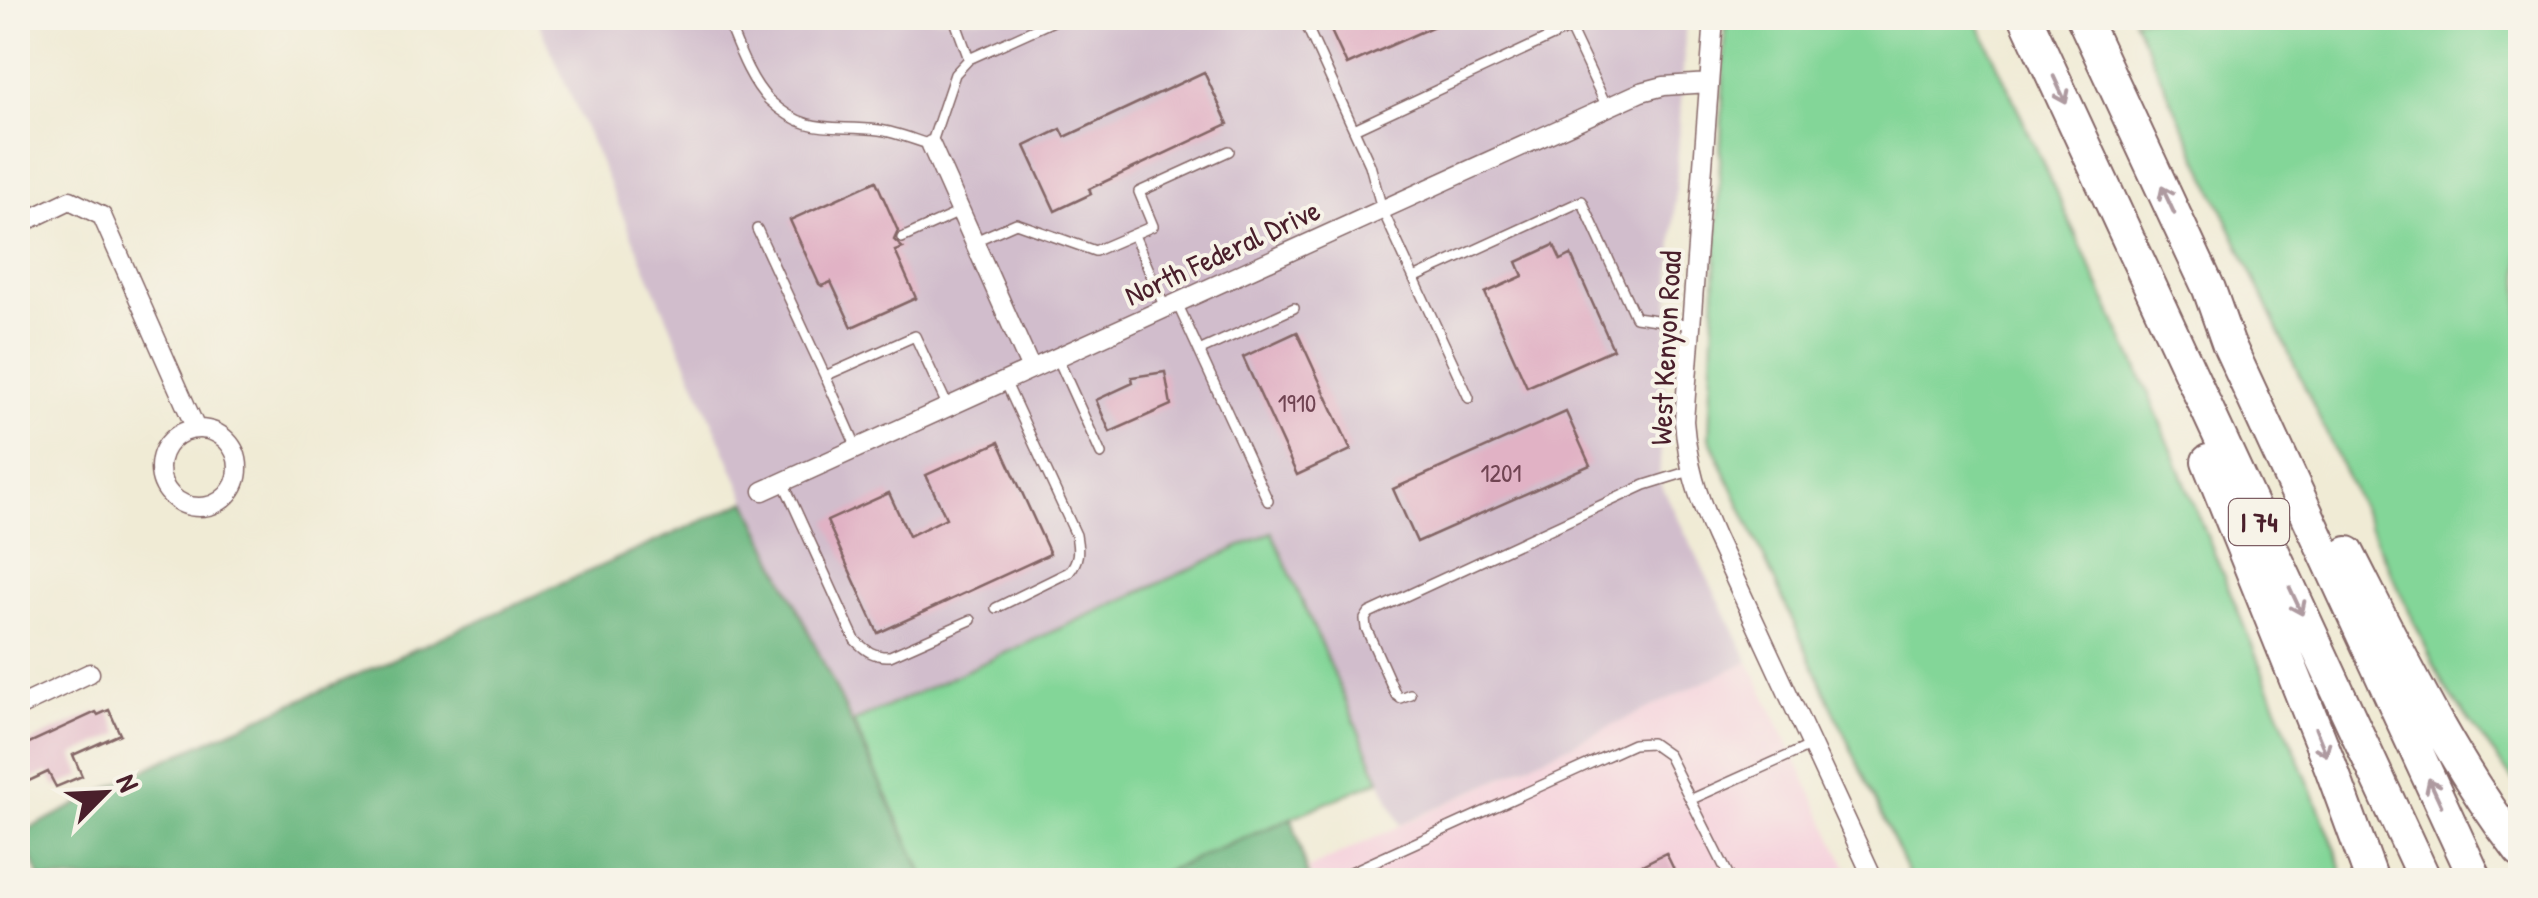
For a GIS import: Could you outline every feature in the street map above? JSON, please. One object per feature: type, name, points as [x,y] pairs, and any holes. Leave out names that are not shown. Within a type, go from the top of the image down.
[{"type":"highway","name":"I 74","points":[[2026,18],[2425,880]]},
{"type":"highway","name":"I 74","points":[[2084,18],[2209,289],[2228,343],[2476,880]]},
{"type":"highway","points":[[2094,162],[2176,386],[2247,554],[2372,880]]},
{"type":"highway","points":[[2209,289],[2238,329],[2428,707],[2470,779],[2520,851]]},
{"type":"street","name":"West Kenyon Road","points":[[1714,18],[1684,421],[1690,471],[1708,520],[1874,880]]},
{"type":"street","name":"North Federal Drive","points":[[763,491],[1641,92],[1709,83]]},
{"type":"street","points":[[931,145],[1031,369]]},
{"type":"street","points":[[18,224],[70,200],[102,216],[196,428],[222,436],[237,458],[234,485],[226,496],[202,508],[178,502],[169,494],[160,471],[165,447],[184,431],[196,428]]},
{"type":"street","points":[[18,707],[90,673]]},
{"type":"lane","points":[[726,18],[744,60],[767,98],[798,122],[832,130],[879,130],[931,145],[956,74],[969,59],[1060,18]]},
{"type":"lane","points":[[954,18],[969,59]]},
{"type":"lane","points":[[1302,18],[1370,165],[1382,209],[1469,398]]},
{"type":"lane","points":[[1565,18],[1608,107]]},
{"type":"lane","points":[[1354,129],[1570,28]]},
{"type":"lane","points":[[975,241],[1016,223],[1095,251],[1154,226],[1139,192],[1229,151]]},
{"type":"lane","points":[[1414,278],[1582,201],[1635,317],[1692,325]]},
{"type":"lane","points":[[902,238],[962,211]]},
{"type":"lane","points":[[756,229],[857,448]]},
{"type":"lane","points":[[1134,235],[1199,351],[1268,501]]},
{"type":"lane","points":[[1199,351],[1294,308]]},
{"type":"lane","points":[[824,376],[916,336],[948,407]]},
{"type":"lane","points":[[1057,357],[1102,454]]},
{"type":"lane","points":[[996,608],[1069,572],[1077,562],[1079,548],[1005,381]]},
{"type":"lane","points":[[1410,694],[1400,698],[1396,694],[1366,628],[1369,613],[1645,484],[1690,471]]},
{"type":"lane","points":[[782,482],[855,640],[864,649],[877,657],[890,656],[970,620]]},
{"type":"lane","points":[[1350,872],[1633,744],[1652,744],[1668,754],[1730,880]]},
{"type":"lane","points":[[1692,800],[1812,745]]},
{"type":"shaded area","points":[[537,18],[1686,18],[1659,480],[1749,661],[1400,825],[1272,532],[853,722],[747,501]]},
{"type":"shaded area","points":[[1749,661],[1853,880],[1313,880],[1308,869]]},
{"type":"green space","points":[[1726,18],[1976,18],[2147,390],[2336,850],[2344,880],[1911,880],[1709,437]]},
{"type":"green space","points":[[2133,18],[2520,18],[2520,790],[2444,686]]},
{"type":"green space","points":[[747,501],[926,880],[41,880],[21,833],[161,762]]},
{"type":"green space","points":[[1272,532],[1380,780],[1146,880],[926,880],[853,722]]},
{"type":"green space","points":[[1292,818],[1309,880],[1146,880]]},
{"type":"building","points":[[1325,18],[1452,18],[1347,65]]},
{"type":"building","points":[[1204,72],[1228,124],[1089,189],[1091,194],[1055,211],[1025,146],[1061,129],[1065,137]]},
{"type":"building","points":[[876,181],[898,231],[894,240],[903,248],[895,251],[916,298],[852,327],[831,282],[819,284],[790,220]]},
{"type":"building","points":[[1554,245],[1561,260],[1571,255],[1613,349],[1527,387],[1485,293],[1523,276],[1517,262]]},
{"type":"building","points":[[1297,332],[1351,450],[1297,475],[1243,357]]},
{"type":"building","points":[[1165,372],[1171,405],[1110,432],[1096,400],[1133,383],[1132,377]]},
{"type":"building","points":[[1566,412],[1590,465],[1417,542],[1393,489]]},
{"type":"building","points":[[999,442],[1050,554],[878,633],[827,521],[889,493],[909,536],[946,518],[926,475]]},
{"type":"building","points":[[109,710],[120,734],[73,755],[82,776],[56,787],[48,772],[18,786],[18,748],[96,712],[98,715]]},
{"type":"building","points":[[1666,853],[1679,880],[1612,880]]}]
